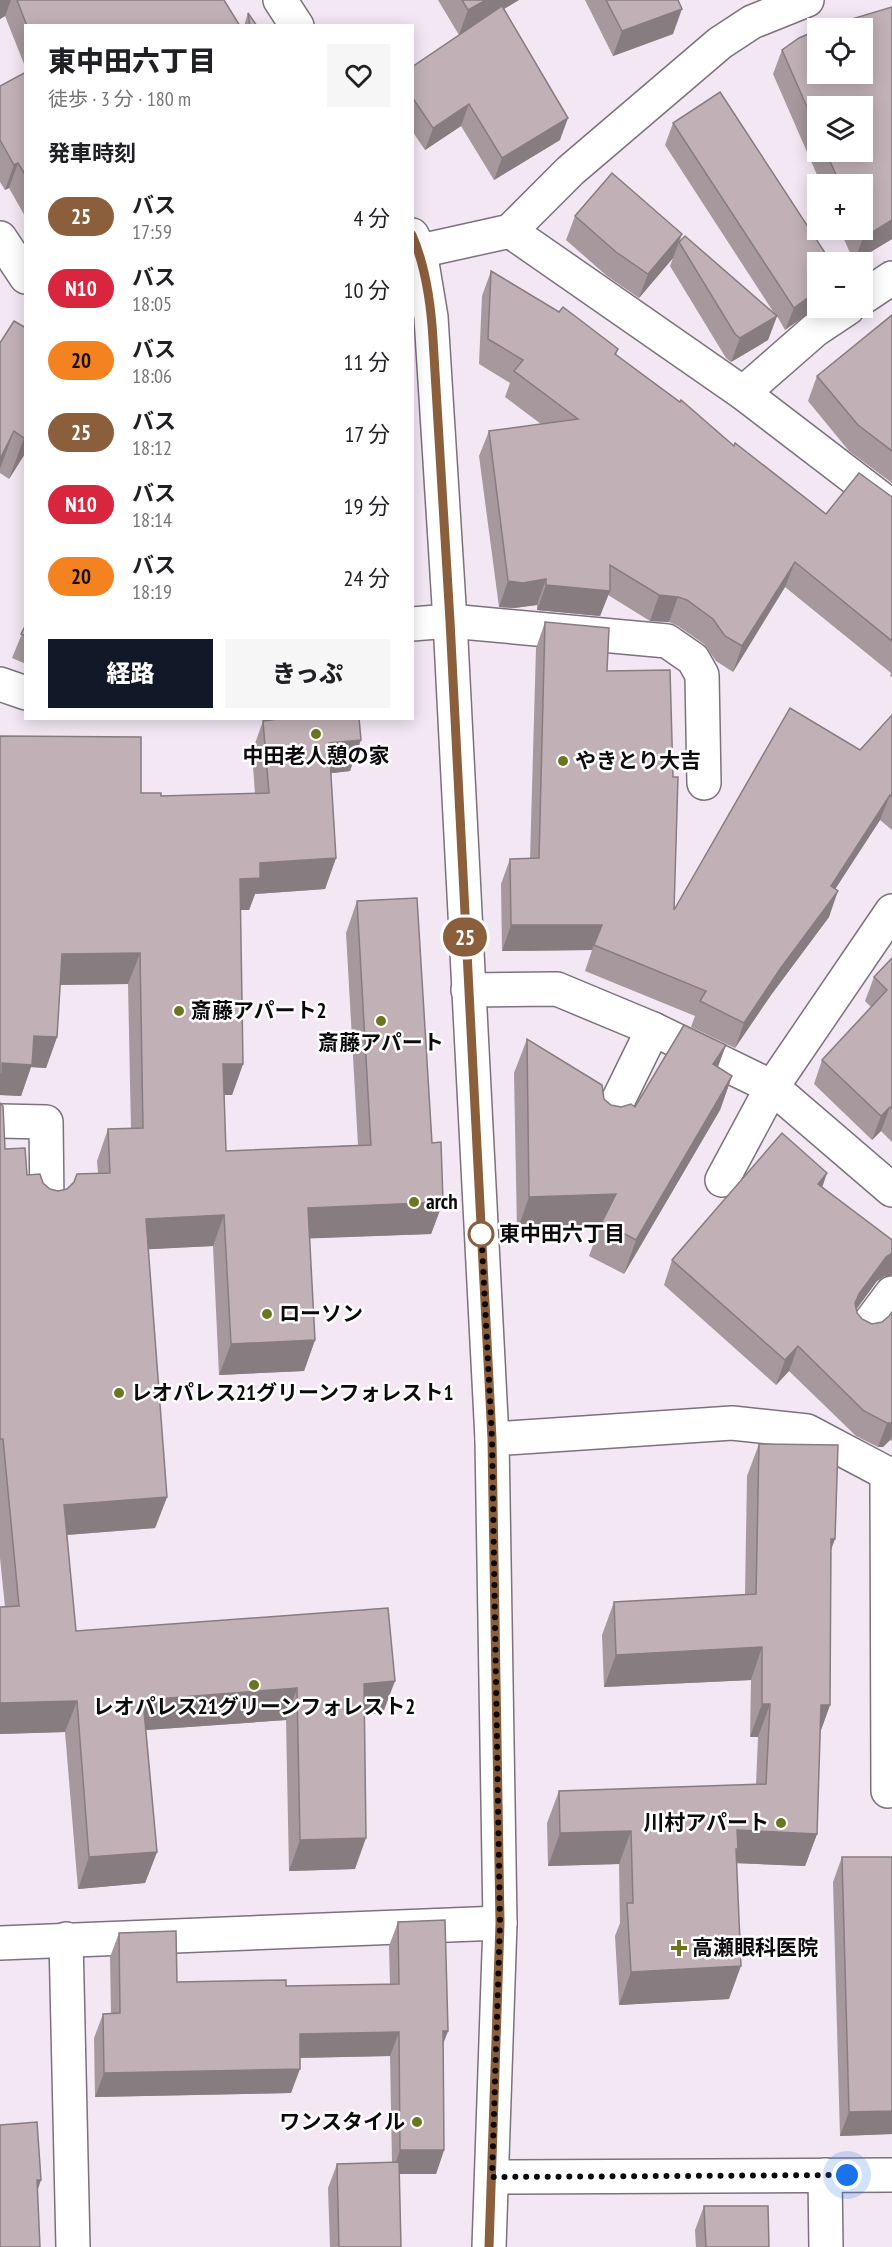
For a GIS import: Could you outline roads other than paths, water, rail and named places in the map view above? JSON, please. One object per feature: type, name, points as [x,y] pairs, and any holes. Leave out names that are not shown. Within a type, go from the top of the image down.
[{"type":"street","points":[[280,0],[296,24]]},
{"type":"street","points":[[489,2247],[500,1923],[492,1439],[450,621],[431,317],[416,243],[510,231],[579,164],[720,43],[764,11],[807,0]]},
{"type":"street","points":[[510,231],[743,393],[892,507]]},
{"type":"street","points":[[0,238],[24,274]]},
{"type":"street","points":[[873,290],[892,278]]},
{"type":"street","points":[[743,393],[815,330],[833,318]]},
{"type":"street","points":[[414,624],[450,621],[667,641],[693,659],[702,675],[704,783]]},
{"type":"street","points":[[0,684],[24,692]]},
{"type":"street","points":[[722,1180],[772,1087],[892,911]]},
{"type":"street","points":[[468,990],[558,989],[653,1029],[772,1087],[892,1190]]},
{"type":"street","points":[[607,1123],[653,1029]]},
{"type":"street","points":[[0,1121],[46,1122],[47,1204]]},
{"type":"street","points":[[865,1329],[892,1293]]},
{"type":"street","points":[[492,1439],[732,1423],[807,1431],[890,1475],[888,1791]]},
{"type":"street","points":[[0,1943],[500,1923]]},
{"type":"street","points":[[66,1940],[73,2247]]},
{"type":"street","points":[[825,2175],[826,2247]]},
{"type":"street","points":[[492,2177],[892,2175]]},
{"type":"place","name":"中田老人憩の家","points":[[316,734]]},
{"type":"place","name":"やきとり大吉","points":[[563,761]]},
{"type":"place","name":"斎藤アパート2","points":[[179,1011]]},
{"type":"place","name":"斎藤アパート","points":[[381,1021]]},
{"type":"place","name":"arch","points":[[414,1202]]},
{"type":"place","name":"東中田六丁目","points":[[481,1234]]},
{"type":"place","name":"ローソン","points":[[267,1314]]},
{"type":"place","name":"レオパレス21グリーンフォレスト1","points":[[119,1393]]},
{"type":"place","name":"レオパレス21グリーンフォレスト2","points":[[254,1685]]},
{"type":"place","name":"川村アパート","points":[[781,1823]]},
{"type":"place","name":"高瀬眼科医院","points":[[679,1948]]},
{"type":"place","name":"ワンスタイル","points":[[417,2122]]}]
